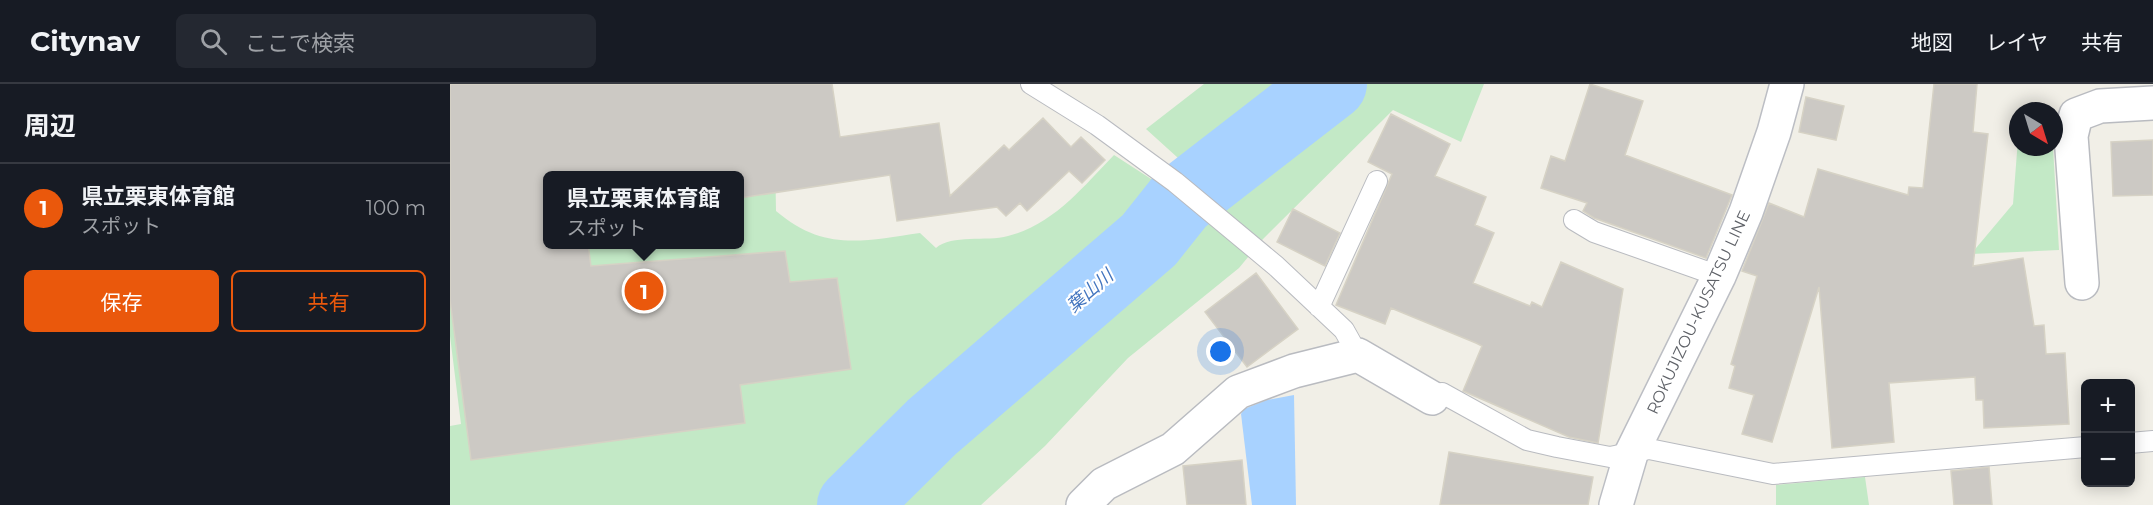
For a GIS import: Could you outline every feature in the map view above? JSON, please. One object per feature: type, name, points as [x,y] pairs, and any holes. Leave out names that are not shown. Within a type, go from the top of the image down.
[{"type":"street","name":"ROKUJIZOU-KUSATSU LINE","points":[[1616,505],[1630,454],[1719,276],[1746,212],[1774,132],[1787,84]]},
{"type":"street","points":[[2082,283],[2071,136],[2076,115],[2100,106],[2153,103]]},
{"type":"street","points":[[1083,505],[1104,484],[1173,449],[1238,392],[1294,370],[1358,355],[1432,398]]},
{"type":"lane","points":[[1031,84],[1098,125],[1175,182],[1276,266],[1344,330],[1358,355]]},
{"type":"lane","points":[[1319,307],[1377,181]]},
{"type":"lane","points":[[1574,220],[1594,232],[1719,276]]},
{"type":"lane","points":[[1432,398],[1442,393],[1527,440],[1610,457],[1649,449],[1773,474],[2081,447]]},
{"type":"lane","points":[[2135,443],[2153,441]]},
{"type":"green space","points":[[1204,84],[1301,84],[1209,157],[1200,158],[1188,167],[1146,129]]},
{"type":"green space","points":[[1363,84],[1484,84],[1461,142],[1393,110],[1263,239],[1239,268],[1128,358],[1045,446],[981,505],[899,505],[1026,385],[1069,336],[1200,217],[1232,199],[1249,173]]},
{"type":"green space","points":[[450,131],[775,154],[776,211],[794,224],[811,233],[845,240],[880,239],[920,233],[936,248],[951,241],[999,238],[1024,231],[1053,214],[1079,192],[1114,155],[1162,186],[1150,213],[1057,296],[990,345],[821,505],[450,505],[450,426],[461,424],[450,336]]},
{"type":"green space","points":[[2017,156],[2054,156],[2059,250],[1971,254],[2013,204]]},
{"type":"green space","points":[[1865,477],[1869,505],[1776,505],[1776,485]]},
{"type":"water","points":[[1294,395],[1296,505],[1252,505],[1241,414],[1244,409],[1267,400]]},
{"type":"building","points":[[450,84],[832,84],[840,137],[939,123],[950,196],[1004,145],[1009,150],[1043,118],[1071,147],[1081,137],[1105,160],[1082,183],[1069,171],[1027,211],[1020,203],[1006,216],[997,207],[897,221],[890,175],[744,197],[744,171],[543,171],[543,249],[589,249],[591,266],[785,251],[790,282],[837,278],[851,369],[740,385],[745,423],[471,460],[450,300]]},
{"type":"building","points":[[1590,84],[1643,101],[1625,155],[1732,195],[1706,258],[1594,218],[1583,211],[1587,203],[1541,188],[1551,156],[1565,161]]},
{"type":"building","points":[[1934,84],[1977,84],[1973,132],[1988,134],[1973,266],[2023,258],[2034,326],[2044,325],[2046,354],[2065,353],[2069,424],[1984,428],[1983,400],[1976,400],[1975,377],[1889,383],[1894,442],[1832,448],[1819,287],[1772,442],[1742,434],[1754,395],[1729,388],[1735,366],[1731,364],[1757,276],[1742,271],[1769,203],[1804,217],[1818,169],[1908,195],[1909,187],[1923,188]]},
{"type":"building","points":[[1806,97],[1844,106],[1836,140],[1799,132]]},
{"type":"building","points":[[1391,114],[1450,144],[1435,176],[1486,197],[1475,225],[1494,233],[1473,283],[1530,306],[1532,302],[1542,307],[1561,262],[1623,289],[1598,443],[1569,437],[1463,391],[1482,346],[1391,308],[1385,324],[1336,305],[1392,174],[1368,162]]},
{"type":"building","points":[[2153,140],[2153,195],[2113,196],[2111,142]]},
{"type":"building","points":[[1293,209],[1340,233],[1325,266],[1277,242]]},
{"type":"building","points":[[1256,273],[1298,329],[1247,367],[1205,312]]},
{"type":"building","points":[[1449,452],[1593,477],[1588,505],[1440,505]]},
{"type":"building","points":[[1242,460],[1246,505],[1187,505],[1183,466]]},
{"type":"building","points":[[1989,467],[1992,505],[1954,505],[1951,471]]},
{"type":"waterway","name":"葉山川","points":[[853,505],[932,427],[1149,240],[1180,201],[1331,84]]},
{"type":"place","name":"県立栗東体育館","points":[[644,291]]}]
